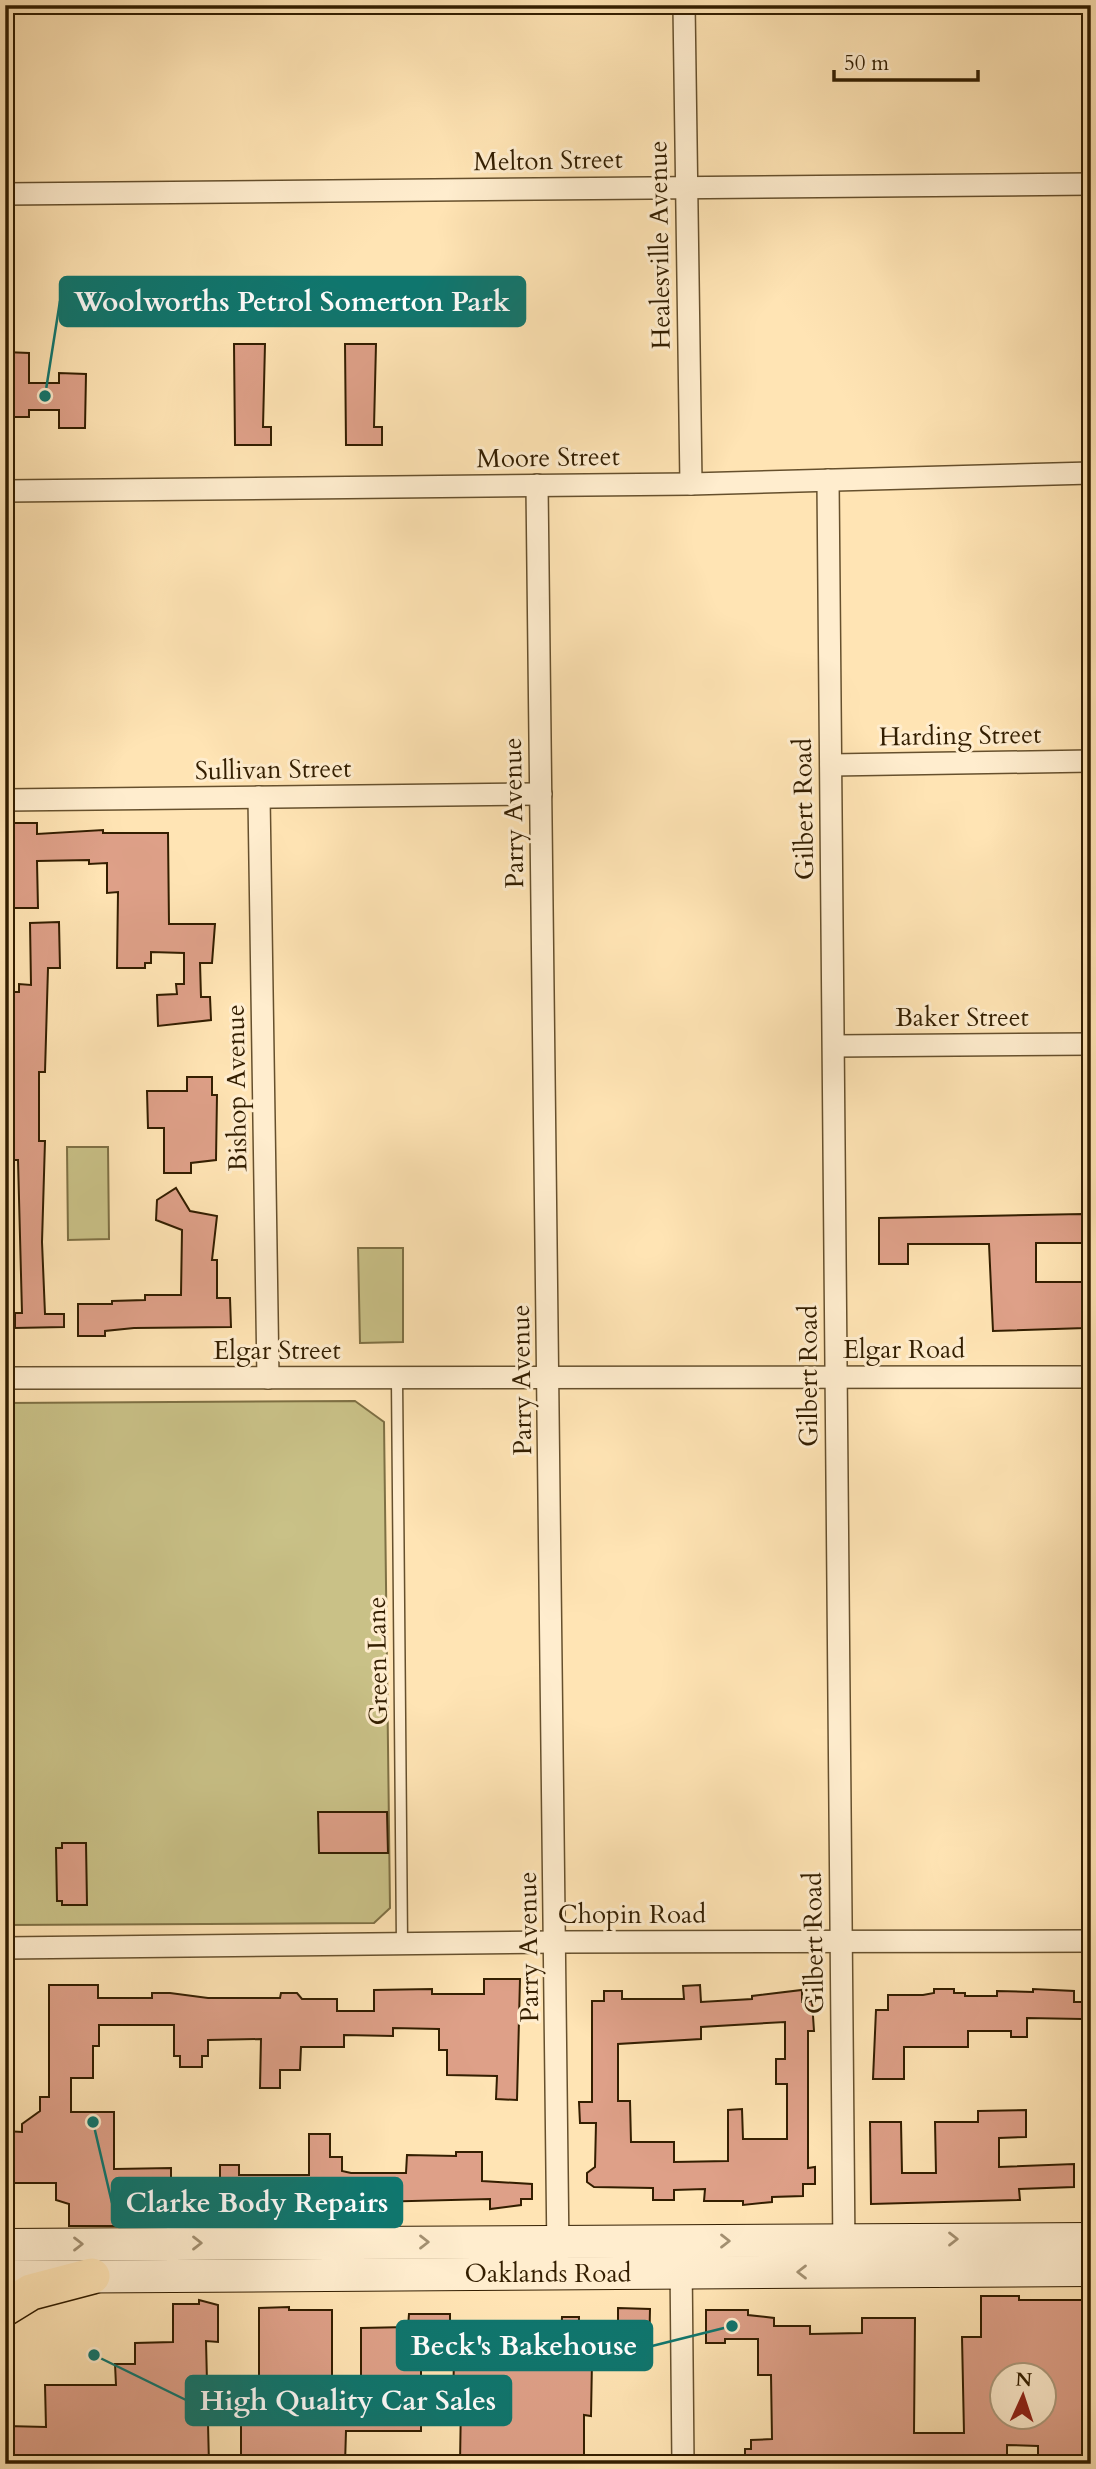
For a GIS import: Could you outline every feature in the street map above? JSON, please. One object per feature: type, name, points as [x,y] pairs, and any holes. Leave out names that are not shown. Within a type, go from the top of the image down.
[{"type":"main road","name":"Oaklands Road","points":[[5,2245],[1091,2238]]},
{"type":"main road","name":"Oaklands Road","points":[[5,2277],[1091,2270]]},
{"type":"main road","points":[[5,2308],[31,2292],[92,2276]]},
{"type":"street","name":"Healesville Avenue","points":[[684,5],[691,484]]},
{"type":"street","name":"Melton Street","points":[[5,194],[1091,184]]},
{"type":"street","name":"Moore Street","points":[[5,491],[691,484],[1091,472]]},
{"type":"street","name":"Gilbert Road","points":[[828,480],[845,2272]]},
{"type":"street","name":"Parry Avenue","points":[[537,485],[550,1379],[558,2273]]},
{"type":"street","name":"Harding Street","points":[[831,765],[1091,761]]},
{"type":"street","name":"Sullivan Street","points":[[5,800],[541,794]]},
{"type":"street","name":"Bishop Avenue","points":[[260,797],[268,1378]]},
{"type":"street","name":"Baker Street","points":[[834,1046],[1091,1044]]},
{"type":"street","name":"Elgar Road","points":[[550,1379],[1091,1377]]},
{"type":"street","name":"Elgar Street","points":[[5,1378],[550,1379]]},
{"type":"street","name":"Chopin Road","points":[[5,1948],[556,1942],[1091,1941]]},
{"type":"street","points":[[682,2241],[683,2464]]},
{"type":"lane","name":"Green Lane","points":[[397,1379],[402,1943]]},
{"type":"shaded area","points":[[67,1147],[108,1147],[109,1239],[68,1240]]},
{"type":"shaded area","points":[[358,1248],[403,1248],[403,1342],[360,1343]]},
{"type":"shaded area","points":[[355,1401],[384,1422],[390,1908],[374,1923],[5,1925],[5,1403]]},
{"type":"building","points":[[234,344],[265,344],[263,427],[271,427],[271,445],[235,445]]},
{"type":"building","points":[[345,344],[376,344],[374,427],[382,427],[382,445],[346,445]]},
{"type":"building","points":[[5,352],[29,353],[29,383],[59,383],[59,373],[86,374],[85,428],[59,428],[59,410],[29,410],[29,417],[5,417]]},
{"type":"building","points":[[9,823],[37,823],[37,834],[103,830],[103,833],[168,833],[169,924],[215,924],[212,963],[200,963],[201,997],[210,997],[211,1020],[158,1026],[157,995],[177,994],[176,984],[184,984],[184,953],[151,952],[151,963],[145,963],[145,968],[117,968],[118,892],[107,893],[107,863],[89,864],[89,860],[37,861],[38,908],[7,908],[5,874],[9,874]]},
{"type":"building","points":[[59,922],[60,968],[48,968],[45,1072],[39,1072],[39,1141],[45,1141],[42,1242],[45,1314],[64,1314],[64,1327],[15,1328],[15,1313],[22,1313],[18,1160],[12,1160],[14,1054],[10,1054],[9,992],[19,992],[19,984],[31,985],[30,923]]},
{"type":"building","points":[[187,1077],[212,1077],[212,1095],[217,1095],[216,1160],[191,1163],[191,1173],[164,1173],[164,1128],[148,1128],[147,1091],[187,1091]]},
{"type":"building","points":[[176,1188],[190,1211],[217,1216],[212,1260],[217,1260],[217,1298],[230,1298],[231,1327],[134,1328],[105,1331],[105,1336],[78,1336],[78,1304],[145,1300],[145,1295],[181,1295],[182,1230],[156,1220],[157,1200]]},
{"type":"building","points":[[1082,1214],[1082,1243],[1036,1243],[1036,1282],[1084,1282],[1085,1328],[993,1331],[989,1244],[908,1244],[908,1264],[879,1264],[879,1218]]},
{"type":"building","points":[[318,1812],[387,1812],[388,1853],[319,1853]]},
{"type":"building","points":[[62,1843],[86,1843],[87,1905],[62,1905],[62,1901],[57,1901],[56,1848],[62,1848]]},
{"type":"building","points":[[484,1979],[520,1979],[517,2100],[496,2099],[497,2076],[447,2075],[447,2050],[439,2050],[439,2029],[393,2028],[393,2036],[344,2035],[344,2047],[301,2047],[300,2070],[280,2070],[280,2088],[260,2088],[261,2039],[208,2040],[208,2056],[202,2056],[202,2067],[180,2067],[180,2056],[174,2056],[174,2025],[99,2025],[99,2046],[93,2046],[93,2078],[71,2078],[71,2112],[114,2112],[114,2169],[171,2168],[171,2181],[220,2180],[220,2165],[239,2165],[239,2175],[309,2175],[309,2134],[330,2134],[330,2157],[342,2157],[342,2171],[351,2173],[406,2173],[407,2155],[456,2156],[456,2152],[482,2152],[482,2181],[532,2184],[532,2199],[521,2199],[521,2205],[490,2209],[490,2199],[373,2202],[373,2199],[360,2199],[360,2193],[326,2193],[326,2201],[309,2201],[309,2197],[279,2197],[279,2203],[239,2203],[239,2207],[216,2207],[216,2213],[193,2213],[193,2209],[114,2213],[114,2226],[69,2226],[69,2204],[56,2200],[56,2183],[13,2183],[13,2163],[5,2163],[5,2131],[22,2132],[22,2124],[40,2111],[40,2097],[49,2097],[49,1985],[98,1985],[98,1998],[152,1998],[152,1993],[170,1993],[208,1998],[280,1998],[281,1993],[297,1993],[302,1999],[337,1999],[337,2011],[374,2011],[374,1990],[432,1989],[432,1994],[484,1994]]},
{"type":"building","points":[[700,1985],[701,2002],[752,1999],[752,1996],[802,1990],[802,2002],[812,2001],[814,2031],[808,2031],[808,2168],[815,2167],[815,2184],[803,2184],[803,2196],[772,2197],[772,2202],[743,2205],[743,2201],[704,2201],[705,2189],[674,2190],[674,2200],[653,2200],[653,2188],[594,2187],[587,2182],[587,2173],[595,2167],[596,2123],[580,2123],[579,2102],[592,2102],[592,2001],[604,2001],[604,1991],[622,1991],[622,1999],[684,1999],[683,1986]],"holes":[[[785,2022],[785,2059],[776,2059],[776,2084],[787,2084],[787,2139],[743,2139],[742,2109],[728,2110],[728,2161],[674,2162],[674,2142],[631,2142],[630,2101],[618,2101],[618,2044],[701,2039],[701,2027]]]},
{"type":"building","points":[[934,1989],[954,1989],[954,1993],[965,1993],[965,1996],[997,1996],[997,1991],[1033,1992],[1033,1989],[1074,1991],[1074,2002],[1082,2002],[1082,2019],[1027,2018],[1027,2037],[1011,2037],[1011,2031],[968,2031],[968,2047],[904,2047],[904,2079],[873,2079],[876,2010],[888,2010],[888,1995],[923,1995],[934,1993]]},
{"type":"building","points":[[1026,2110],[1026,2137],[999,2138],[999,2167],[1074,2164],[1074,2187],[1019,2189],[1020,2200],[871,2204],[870,2122],[901,2122],[902,2173],[936,2173],[935,2122],[978,2122],[978,2111]]},
{"type":"building","points":[[981,2296],[1019,2296],[1019,2300],[1091,2300],[1091,2464],[1038,2464],[1038,2446],[1007,2445],[1007,2464],[745,2464],[745,2449],[751,2449],[751,2440],[772,2439],[771,2375],[758,2375],[758,2339],[725,2339],[725,2343],[706,2343],[706,2310],[748,2310],[748,2315],[774,2318],[774,2326],[810,2326],[810,2334],[862,2333],[862,2318],[915,2318],[914,2433],[964,2433],[962,2337],[981,2337]]},
{"type":"building","points":[[199,2300],[218,2305],[218,2342],[206,2341],[209,2464],[5,2464],[7,2426],[46,2427],[45,2385],[116,2385],[115,2364],[135,2364],[135,2343],[173,2342],[173,2304],[199,2304]]},
{"type":"building","points":[[289,2307],[289,2310],[332,2310],[332,2410],[361,2410],[361,2328],[408,2327],[409,2314],[450,2314],[450,2324],[504,2325],[504,2343],[561,2343],[562,2317],[579,2317],[578,2361],[592,2361],[591,2416],[584,2415],[584,2464],[460,2464],[461,2401],[453,2401],[454,2359],[421,2359],[421,2431],[346,2431],[345,2464],[241,2464],[241,2409],[259,2410],[259,2308]]},
{"type":"building","points":[[618,2308],[650,2309],[649,2353],[618,2353]]},
{"type":"place","name":"Woolworths Petrol Somerton Park","points":[[45,396]]},
{"type":"place","name":"Clarke Body Repairs","points":[[93,2122]]},
{"type":"place","name":"Beck's Bakehouse","points":[[732,2326]]},
{"type":"place","name":"High Quality Car Sales","points":[[94,2355]]}]
